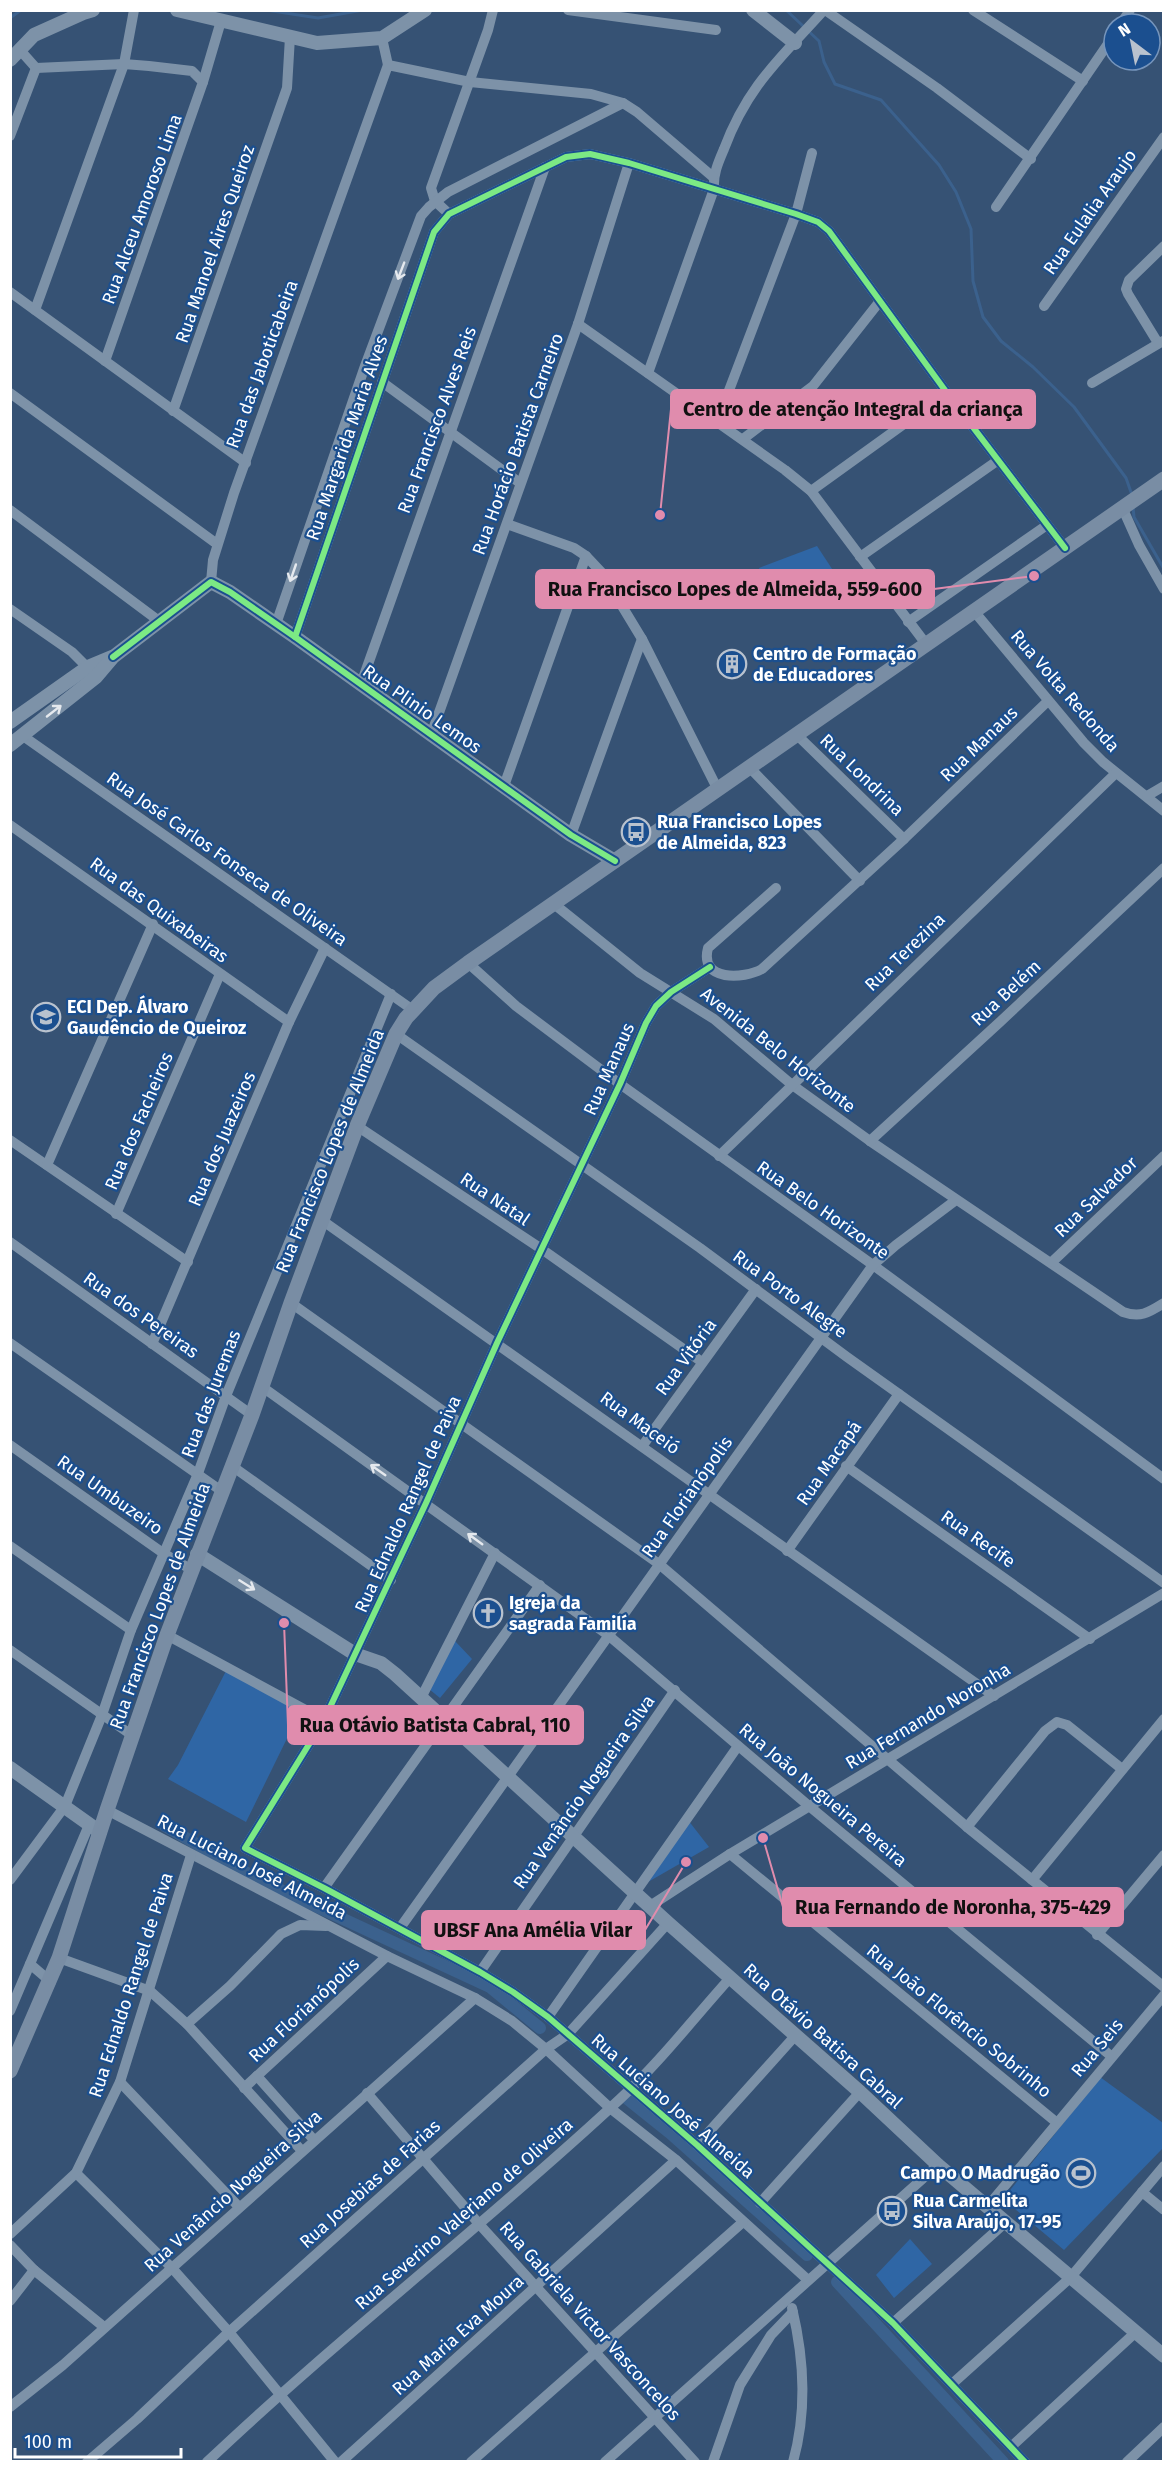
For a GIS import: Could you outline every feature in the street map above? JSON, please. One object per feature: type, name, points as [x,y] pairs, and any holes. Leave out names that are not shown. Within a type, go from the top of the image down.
[{"type":"main road","name":"Rua Francisco Lopes de Almeida","points":[[10,2071],[51,1982],[95,1828],[107,1810],[197,1554],[252,1415],[357,1126],[396,1034],[413,1010],[434,988],[468,963],[1164,479]]},
{"type":"street","points":[[93,10],[34,35],[15,55],[36,68],[124,64],[192,71],[203,82]]},
{"type":"street","points":[[35,310],[124,64],[134,10]]},
{"type":"street","points":[[177,10],[317,44],[382,38],[425,10]]},
{"type":"street","points":[[493,10],[470,82],[434,177],[431,188],[435,201],[449,214],[579,153],[629,163],[818,222],[829,231],[997,461],[1065,548]]},
{"type":"street","points":[[568,10],[716,30]]},
{"type":"street","points":[[753,10],[797,41]]},
{"type":"street","points":[[973,10],[1083,81]]},
{"type":"street","points":[[648,373],[714,189],[713,177],[734,123],[765,73],[822,13],[938,88],[1031,159]]},
{"type":"street","name":"Rua Alceu Amoroso Lima","points":[[105,360],[203,82],[221,21]]},
{"type":"street","name":"Rua Manoel Aires Queiroz","points":[[173,411],[287,88],[290,37]]},
{"type":"street","points":[[382,38],[388,65],[470,82],[591,94],[623,103],[673,141],[713,177]]},
{"type":"street","points":[[996,207],[1102,53]]},
{"type":"street","name":"Rua das Jaboticabeira","points":[[211,582],[217,543],[388,65]]},
{"type":"street","points":[[10,136],[36,68]]},
{"type":"street","name":"Rua Margarida Maria Alves","points":[[276,624],[365,366],[422,216],[435,201],[474,178],[623,103]]},
{"type":"street","name":"Rua Eulalia Araujo","points":[[1044,306],[1164,137]]},
{"type":"street","points":[[717,422],[796,214],[812,153]]},
{"type":"street","name":"Rua Horácio Batista Carneiro","points":[[432,735],[578,324],[629,163]]},
{"type":"street","name":"Rua Francisco Alves Reis","points":[[361,684],[545,167]]},
{"type":"street","name":"Rua Margarida Maria Alves","points":[[295,637],[427,249],[434,232],[449,214]]},
{"type":"street","points":[[1092,383],[1161,342],[1126,289],[1129,280],[1164,246]]},
{"type":"street","points":[[10,292],[246,463]]},
{"type":"street","points":[[743,439],[813,386],[880,301]]},
{"type":"street","points":[[578,324],[743,439],[811,491],[926,644]]},
{"type":"street","points":[[382,382],[520,483]]},
{"type":"street","points":[[10,393],[217,543]]},
{"type":"street","points":[[811,491],[947,393]]},
{"type":"street","points":[[860,557],[997,461]]},
{"type":"street","points":[[1127,504],[1139,545],[1164,589]]},
{"type":"street","points":[[10,510],[159,621]]},
{"type":"street","points":[[507,525],[574,548],[586,556],[602,573],[642,639],[718,790]]},
{"type":"street","points":[[908,622],[1047,525]]},
{"type":"street","points":[[504,786],[586,556]]},
{"type":"street","points":[[10,722],[92,672],[211,582]]},
{"type":"street","name":"Rua Plinio Lemos","points":[[211,582],[230,592],[295,637],[571,835],[615,861]]},
{"type":"street","points":[[10,609],[56,640],[92,672]]},
{"type":"street","name":"Rua Volta Redonda","points":[[973,610],[1084,743],[1116,773],[1164,811]]},
{"type":"street","points":[[571,835],[642,639]]},
{"type":"street","points":[[10,745],[23,736],[92,672]]},
{"type":"street","name":"Rua Manaus","points":[[581,1164],[656,1006],[671,992],[710,967],[719,974],[732,976],[753,974],[762,969],[860,881],[1048,700]]},
{"type":"street","name":"Rua Londrina","points":[[797,735],[904,839]]},
{"type":"street","name":"Rua José Carlos Fonseca de Oliveira","points":[[23,736],[413,1010]]},
{"type":"street","points":[[750,768],[860,881]]},
{"type":"street","name":"Rua Terezina","points":[[719,1156],[791,1084],[1116,773]]},
{"type":"street","points":[[1147,796],[1164,786]]},
{"type":"street","name":"Rua das Quixabeiras","points":[[10,825],[289,1022]]},
{"type":"street","name":"Rua Belém","points":[[870,1141],[1164,868]]},
{"type":"street","points":[[710,967],[706,956],[708,948],[776,888]]},
{"type":"street","name":"Avenida Belo Horizonte","points":[[554,903],[640,973],[714,1019],[791,1084],[956,1200]]},
{"type":"street","points":[[47,1165],[153,924]]},
{"type":"street","name":"Rua dos Juazeiros","points":[[152,1344],[289,1022],[325,948]]},
{"type":"street","name":"Rua Belo Horizonte","points":[[468,963],[516,1006],[620,1084],[873,1265],[1164,1479]]},
{"type":"street","name":"Rua dos Facheiros","points":[[116,1214],[220,974]]},
{"type":"street","name":"Rua das Juremas","points":[[10,1880],[65,1806],[102,1715],[131,1630],[197,1476],[226,1396],[391,994]]},
{"type":"street","name":"Rua Porto Alegre","points":[[396,1034],[756,1289],[1164,1583]]},
{"type":"street","name":"Rua Natal","points":[[357,1126],[543,1250],[702,1362]]},
{"type":"street","points":[[10,1140],[188,1262]]},
{"type":"street","name":"Rua Salvador","points":[[1052,1262],[1164,1156]]},
{"type":"street","name":"Rua Ednaldo Rangel de Paiva","points":[[245,1848],[324,1720],[391,1580],[497,1343],[543,1250],[581,1164]]},
{"type":"street","points":[[956,1200],[1052,1262],[1123,1312],[1136,1316],[1164,1303]]},
{"type":"street","name":"Rua Florianópolis","points":[[400,1928],[873,1265],[956,1200]]},
{"type":"street","name":"Rua Maceió","points":[[323,1221],[643,1445],[787,1551],[994,1696]]},
{"type":"street","name":"Rua dos Pereiras","points":[[10,1242],[252,1415]]},
{"type":"street","name":"Rua Vitória","points":[[643,1445],[756,1289]]},
{"type":"street","points":[[291,1303],[462,1422],[659,1564],[968,1827],[1097,1935],[1164,1987]]},
{"type":"street","points":[[10,1343],[223,1492]]},
{"type":"street","name":"Rua João Nogueira Pereira","points":[[261,1386],[608,1635],[809,1806],[1111,2056]]},
{"type":"street","name":"Rua Macapá","points":[[787,1551],[899,1394]]},
{"type":"street","name":"Rua Umbuzeiro","points":[[10,1445],[192,1570]]},
{"type":"street","points":[[232,1466],[391,1580]]},
{"type":"street","name":"Rua Recife","points":[[846,1466],[1090,1638]]},
{"type":"street","points":[[10,1546],[131,1630]]},
{"type":"street","points":[[422,1696],[495,1553]]},
{"type":"street","name":"Rua Otávio Batisra Cabral","points":[[197,1554],[355,1654],[381,1663],[422,1696],[573,1837],[860,2092],[938,2165],[1164,2355]]},
{"type":"street","points":[[324,1888],[540,1585]]},
{"type":"street","name":"Rua Fernando Noronha","points":[[650,1906],[730,1854],[1164,1593]]},
{"type":"street","points":[[168,1635],[324,1720]]},
{"type":"street","points":[[10,1650],[133,1736]]},
{"type":"street","name":"Rua Venâncio Nogueira Silva","points":[[480,1972],[675,1690]]},
{"type":"street","points":[[1032,1880],[1164,1719]]},
{"type":"street","points":[[968,1827],[1053,1724],[1063,1722],[1122,1769]]},
{"type":"street","points":[[548,2017],[738,1746]]},
{"type":"street","points":[[10,1768],[95,1828],[10,2011]]},
{"type":"street","name":"Rua Luciano José Almeida","points":[[107,1810],[191,1856],[475,1998],[512,2021],[610,2108],[676,2160],[808,2280]]},
{"type":"street","name":"Rua Luciano José Almeida","points":[[245,1848],[480,1972],[548,2017],[697,2145],[893,2323],[1025,2462]]},
{"type":"street","name":"Rua João Florêncio Sobrinho","points":[[730,1854],[1056,2122]]},
{"type":"street","points":[[1097,1935],[1164,1855]]},
{"type":"street","name":"Rua Ednaldo Rangel de Paiva","points":[[10,2234],[76,2173],[120,2082],[191,1856]]},
{"type":"street","name":"Rua Josebias de Farias","points":[[87,2462],[546,2049],[568,2034],[668,1923]]},
{"type":"street","points":[[187,2024],[230,1986],[281,1934],[300,1925],[332,1927]]},
{"type":"street","name":"Rua Florianópolis","points":[[244,2088],[387,1956]]},
{"type":"street","points":[[59,1959],[150,1990],[187,2024],[302,2151]]},
{"type":"street","points":[[30,1964],[51,1982]]},
{"type":"street","name":"Rua Severino Valeriano de Oliveira","points":[[207,2462],[279,2393],[480,2225],[610,2108],[631,2088],[730,1978]]},
{"type":"street","name":"Rua Seis","points":[[988,2206],[1164,1995]]},
{"type":"street","name":"Rua Venâncio Nogueira Silva","points":[[11,2405],[63,2365],[475,1998]]},
{"type":"street","points":[[697,2145],[795,2036]]},
{"type":"street","points":[[257,2076],[314,2140]]},
{"type":"street","points":[[120,2082],[239,2207]]},
{"type":"street","points":[[760,2203],[860,2092]]},
{"type":"street","name":"Rua Gabriela Victor Vasconcelos","points":[[367,2094],[480,2225],[695,2462]]},
{"type":"street","name":"Rua Maria Eva Moura","points":[[341,2462],[676,2160]]},
{"type":"street","points":[[605,2462],[938,2165]]},
{"type":"street","points":[[952,2384],[1070,2278],[1164,2166]]},
{"type":"street","points":[[76,2173],[172,2268],[229,2332],[335,2462]]},
{"type":"street","points":[[1142,2192],[1164,2210]]},
{"type":"street","points":[[471,2462],[594,2351],[743,2222]]},
{"type":"street","points":[[893,2323],[1006,2222]]},
{"type":"street","points":[[10,2245],[34,2270],[104,2327]]},
{"type":"street","points":[[10,2301],[34,2270]]},
{"type":"street","points":[[790,2296],[801,2356],[802,2399],[801,2426],[793,2462]]},
{"type":"street","points":[[713,2462],[740,2385],[771,2335],[793,2312]]},
{"type":"street","points":[[1012,2446],[1136,2332]]},
{"type":"street","points":[[1127,2462],[1164,2427]]},
{"type":"shaded area","points":[[817,546],[838,578],[777,607],[759,568]]},
{"type":"shaded area","points":[[455,1641],[472,1659],[440,1698],[429,1689]]},
{"type":"shaded area","points":[[227,1669],[300,1712],[246,1822],[168,1779],[178,1765]]},
{"type":"shaded area","points":[[688,1820],[709,1847],[641,1886]]},
{"type":"shaded area","name":"Campo O Madrugão","points":[[1100,2077],[1163,2123],[1163,2148],[1064,2250],[1003,2199]]},
{"type":"shaded area","points":[[910,2239],[932,2264],[894,2298],[876,2275]]},
{"type":"waterway","points":[[10,18],[21,10]]},
{"type":"waterway","points":[[266,10],[318,18],[363,10]]},
{"type":"waterway","points":[[786,10],[819,41],[824,62],[835,84],[881,100],[939,165],[956,192],[971,229],[973,281],[983,317],[1001,341],[1033,367],[1074,407],[1126,478],[1132,495]]},
{"type":"waterway","points":[[1133,507],[1134,517],[1164,569]]},
{"type":"waterway","points":[[165,1826],[259,1880],[490,1987],[540,2028]]},
{"type":"waterway","points":[[625,2097],[670,2133],[807,2255]]},
{"type":"waterway","points":[[837,2282],[1003,2462]]},
{"type":"cycle path","points":[[295,637],[434,232],[449,214],[566,157],[590,154],[629,163],[796,214],[818,222],[829,231],[947,393],[1065,548]]},
{"type":"cycle path","points":[[113,657],[211,582],[230,592],[295,637],[571,835],[615,861]]},
{"type":"cycle path","points":[[710,967],[671,992],[656,1006],[646,1023],[620,1084],[497,1343],[426,1503],[324,1720],[245,1848],[480,1972],[548,2017],[697,2145],[893,2323],[1025,2462]]},
{"type":"place","name":"Centro de atenção Integral da criança","points":[[660,515]]},
{"type":"place","name":"Rua Francisco Lopes de Almeida, 559-600","points":[[1034,576]]},
{"type":"place","name":"Centro de Formação de Educadores","points":[[732,664]]},
{"type":"place","name":"Rua Francisco Lopes de Almeida, 823","points":[[636,832]]},
{"type":"place","name":"ECI Dep. Álvaro Gaudêncio de Queiroz","points":[[46,1017]]},
{"type":"place","name":"Igreja da sagrada Familía","points":[[488,1613]]},
{"type":"place","name":"Rua Otávio Batista Cabral, 110","points":[[284,1623]]},
{"type":"place","name":"Rua Fernando de Noronha, 375-429","points":[[763,1838]]},
{"type":"place","name":"UBSF Ana Amélia Vilar","points":[[686,1862]]},
{"type":"place","name":"Campo O Madrugão","points":[[1081,2173]]},
{"type":"place","name":"Rua Carmelita Silva Araújo, 17-95","points":[[892,2211]]}]
